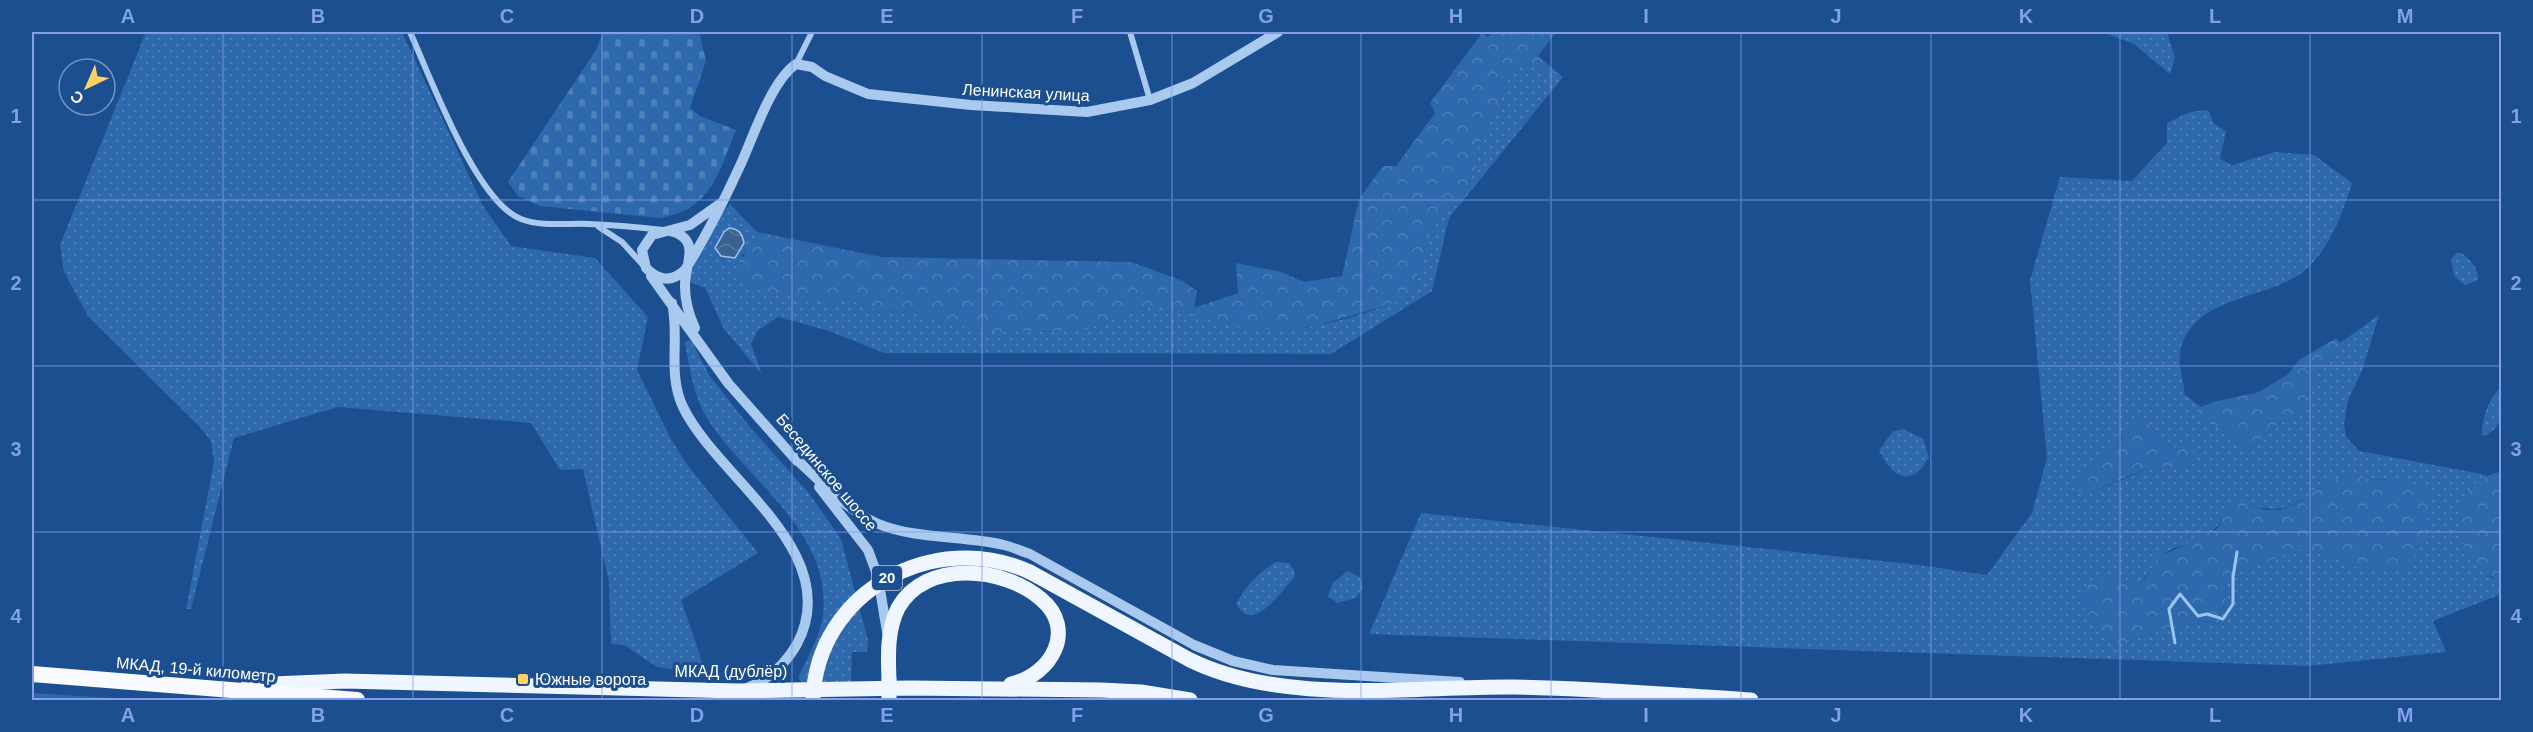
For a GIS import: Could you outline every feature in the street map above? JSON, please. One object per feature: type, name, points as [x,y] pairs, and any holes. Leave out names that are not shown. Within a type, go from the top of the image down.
[{"type":"highway","name":"МКАД, 19-й километр","points":[[32,674],[357,700]]},
{"type":"main road","name":"20","points":[[813,700],[817,671],[825,648],[835,628],[850,607],[882,581],[917,564],[962,556],[997,561],[1030,572],[1190,660],[1232,678],[1302,689],[1514,687]]},
{"type":"main road","points":[[888,646],[898,608],[919,584],[945,574],[996,577],[1014,583],[1036,594],[1050,608],[1057,624],[1054,652],[1049,663],[1030,678],[991,689]]},
{"type":"main road","name":"Бесединское шоссе","points":[[888,646],[889,700]]},
{"type":"main road","name":"МКАД (дублёр)","points":[[200,688],[345,681],[738,691],[991,689],[1131,691],[1190,700]]},
{"type":"main road","points":[[1514,687],[1751,700]]},
{"type":"street","points":[[410,32],[458,138],[496,201],[522,220],[555,225],[590,224],[676,232],[686,240],[690,252],[688,265]]},
{"type":"street","points":[[590,224],[612,233],[655,277],[668,279],[680,275],[688,265],[721,203],[780,79],[796,64],[812,32]]},
{"type":"street","points":[[1130,32],[1150,100]]},
{"type":"street","name":"Ленинская улица","points":[[796,64],[812,67],[825,76],[868,94],[971,105],[1087,112],[1150,100],[1193,83],[1278,32]]},
{"type":"street","points":[[646,268],[642,256],[644,244],[652,234],[690,225],[721,203]]},
{"type":"street","name":"Бесединское шоссе","points":[[688,265],[685,284],[687,304],[707,354]]},
{"type":"street","name":"Бесединское шоссе","points":[[646,268],[728,383],[831,500],[868,550],[883,597],[888,646]]},
{"type":"street","points":[[672,303],[676,390],[684,410],[707,442],[784,535],[801,564],[806,586],[806,611],[801,636],[790,657],[762,682],[738,691]]},
{"type":"street","points":[[793,456],[858,513],[875,522],[913,533],[1004,545],[1030,554],[1194,645],[1233,661],[1273,670],[1404,677],[1514,687]]},
{"type":"green space","points":[[146,32],[402,32],[483,206],[511,246],[595,258],[648,317],[637,370],[671,439],[688,466],[758,553],[681,600],[706,673],[657,667],[624,645],[611,644],[609,582],[583,469],[560,470],[531,423],[338,407],[234,438],[191,609],[186,609],[214,462],[211,441],[200,427],[88,316],[64,272],[60,245],[112,117],[117,117],[117,104]]},
{"type":"green space","points":[[603,32],[699,32],[706,61],[690,108],[700,116],[736,130],[711,187],[691,207],[660,218],[540,206],[518,196],[508,182],[596,50]]},
{"type":"green space","points":[[1493,32],[1556,32],[1538,56],[1563,77],[1531,66],[1514,67],[1505,82],[1494,115],[1484,132],[1478,149],[1476,167],[1462,200],[1434,223],[1418,273],[1416,290],[1402,301],[1302,328],[1246,329],[1166,308],[1147,307],[1081,331],[981,332],[911,311],[876,310],[848,299],[831,304],[761,291],[746,284],[735,272],[757,232],[882,257],[1131,262],[1183,281],[1197,291],[1194,308],[1238,293],[1236,263],[1281,272],[1304,282],[1342,276],[1359,199],[1383,166],[1396,166],[1435,113],[1430,103],[1482,33],[1488,37]]},
{"type":"green space","points":[[2101,32],[2167,32],[2175,58],[2170,74],[2134,44]]},
{"type":"green space","points":[[1531,66],[1563,77],[1449,218],[1432,291],[1331,354],[884,353],[829,331],[778,317],[758,330],[751,344],[762,374],[724,329],[705,288],[689,282],[705,241],[730,204],[757,232],[751,247],[741,256],[831,304],[848,299],[876,310],[911,311],[981,332],[1081,331],[1147,307],[1166,307],[1302,328],[1330,323],[1377,309],[1416,290],[1418,273],[1434,223],[1462,200],[1476,167],[1478,149],[1484,132],[1494,115],[1505,82],[1514,67]]},
{"type":"green space","points":[[2208,110],[2214,124],[2226,131],[2220,159],[2232,165],[2275,152],[2314,155],[2352,183],[2332,234],[2308,268],[2281,284],[2211,311],[2197,322],[2186,336],[2180,354],[2180,369],[2185,395],[2201,407],[2196,418],[2224,430],[2253,447],[2271,429],[2298,413],[2317,374],[2340,352],[2340,343],[2379,315],[2362,371],[2348,400],[2344,424],[2346,437],[2359,451],[2487,475],[2465,493],[2490,577],[2502,581],[2501,594],[2433,621],[2446,652],[2308,666],[1369,634],[1421,513],[1911,564],[1987,575],[2032,513],[2047,458],[2030,280],[2060,177],[2132,181],[2167,143],[2167,123],[2190,112]],"holes":[[[2150,425],[2163,443],[2173,448],[2181,470],[2162,466],[2145,470],[2088,494],[2081,474],[2113,449],[2122,437]],[[2353,476],[2388,480],[2356,567],[2313,549],[2293,550],[2225,579],[2226,601],[2216,621],[2159,630],[2126,643],[2110,641],[2103,636],[2087,612],[2080,597],[2128,580],[2140,583],[2163,554],[2213,531],[2222,518],[2250,504],[2266,508],[2291,505],[2325,485]]]},
{"type":"green space","points":[[2456,253],[2461,253],[2473,264],[2478,280],[2465,285],[2454,276],[2451,259]]},
{"type":"green space","points":[[2336,338],[2340,343],[2340,352],[2317,374],[2298,413],[2271,429],[2253,447],[2243,448],[2224,430],[2196,418],[2201,407],[2213,402],[2259,392],[2287,375],[2299,360]]},
{"type":"green space","points":[[688,340],[692,342],[709,375],[750,427],[808,492],[841,539],[868,640],[867,652],[852,652],[851,682],[804,684],[798,678],[822,622],[822,584],[814,557],[800,531],[783,508],[723,441],[707,418],[698,400],[693,382],[685,343]]},
{"type":"green space","points":[[2501,387],[2502,409],[2499,422],[2496,428],[2484,436],[2482,433],[2487,408]]},
{"type":"green space","points":[[2145,419],[2163,443],[2173,448],[2183,444],[2191,447],[2196,460],[2191,466],[2182,470],[2158,467],[2131,475],[2088,494],[2078,491],[2074,484],[2081,474],[2113,449],[2137,420]]},
{"type":"green space","points":[[1903,429],[1923,439],[1929,457],[1923,467],[1909,476],[1896,473],[1884,460],[1879,450],[1893,431]]},
{"type":"green space","points":[[2502,472],[2501,581],[2484,571],[2471,557],[2462,541],[2458,523],[2460,506],[2467,491],[2481,479]]},
{"type":"green space","points":[[2353,476],[2417,484],[2431,491],[2430,506],[2418,551],[2409,564],[2400,570],[2356,567],[2314,549],[2301,548],[2225,579],[2226,601],[2216,621],[2159,630],[2126,643],[2110,641],[2103,636],[2087,612],[2080,597],[2083,588],[2105,578],[2140,583],[2146,578],[2157,558],[2217,529],[2228,506],[2239,500],[2265,510],[2279,510],[2293,505],[2336,478]]},
{"type":"green space","points":[[1276,562],[1289,563],[1295,576],[1266,608],[1250,615],[1243,612],[1236,603],[1249,585]]},
{"type":"green space","points":[[1347,571],[1360,577],[1363,588],[1356,598],[1337,603],[1328,596],[1333,583]]},
{"type":"green space","points":[[32,693],[126,699],[136,700],[32,700]]},
{"type":"water","points":[[729,228],[740,232],[744,243],[735,258],[721,256],[715,248],[724,232]]},
{"type":"waterway","points":[[2175,643],[2169,609],[2180,594],[2198,616],[2207,614],[2223,619],[2233,604],[2233,577],[2237,552]]},
{"type":"place","name":"Южные ворота","points":[[523,679]]}]
